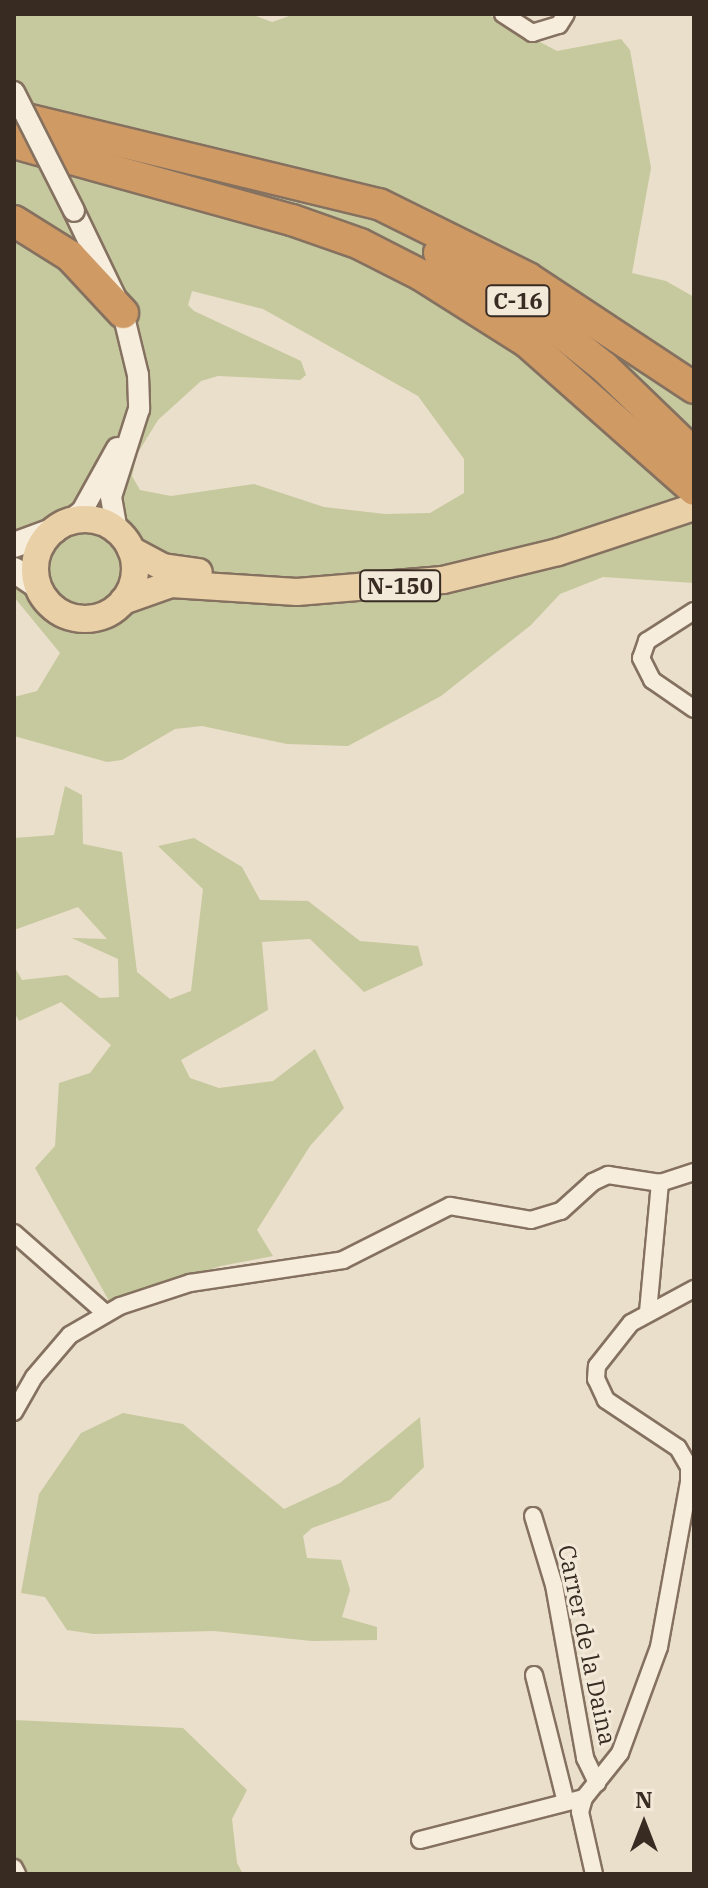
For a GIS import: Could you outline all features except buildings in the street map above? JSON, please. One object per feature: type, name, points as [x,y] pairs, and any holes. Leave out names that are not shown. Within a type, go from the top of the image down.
[{"type":"highway","name":"C-16","points":[[14,116],[312,190],[387,224],[495,285],[604,367],[694,454]]},
{"type":"highway","name":"C-16","points":[[14,143],[292,220],[360,244],[421,275],[527,342],[694,492]]},
{"type":"highway","points":[[312,190],[379,204],[466,245],[570,304],[694,388]]},
{"type":"highway","points":[[14,221],[70,256],[123,313]]},
{"type":"main road","name":"N-150","points":[[123,601],[171,584],[322,592],[443,580],[558,552],[675,509],[694,492]]},
{"type":"main road","name":"N-150","points":[[124,541],[183,570],[294,581],[363,579],[491,559],[675,509]]},
{"type":"main road","points":[[14,545],[61,526],[91,520],[124,541],[134,575],[123,601],[103,615],[73,618],[52,606],[38,586],[14,570]]},
{"type":"main road","points":[[38,586],[36,558],[61,526]]},
{"type":"street","points":[[503,14],[532,33],[559,25],[566,14]]},
{"type":"street","points":[[14,92],[123,313],[138,375],[136,423],[111,497],[124,541]]},
{"type":"street","points":[[61,526],[82,511],[123,435],[136,423]]},
{"type":"street","points":[[694,611],[647,641],[641,658],[652,680],[694,709]]},
{"type":"street","points":[[14,1412],[48,1357],[70,1335],[105,1313],[190,1283],[343,1260],[450,1206],[531,1220],[561,1211],[608,1175],[660,1183],[694,1172]]},
{"type":"street","points":[[648,1312],[660,1183]]},
{"type":"street","points":[[14,1233],[105,1313]]},
{"type":"street","points":[[594,1874],[580,1812],[584,1798],[620,1753],[659,1647],[689,1482],[689,1467],[678,1448],[606,1400],[596,1379],[615,1340],[648,1312],[694,1289]]},
{"type":"street","name":"Carrer de la Daina","points":[[533,1516],[554,1585],[585,1758],[597,1783]]},
{"type":"street","points":[[534,1675],[566,1802]]},
{"type":"street","points":[[420,1840],[584,1798]]},
{"type":"street","points":[[14,1868],[17,1874]]},
{"type":"green space","points":[[14,14],[251,14],[272,22],[295,14],[487,14],[557,51],[621,39],[630,50],[651,168],[632,273],[666,281],[694,297],[694,583],[603,577],[560,594],[531,625],[441,696],[348,746],[287,744],[202,726],[175,729],[122,760],[107,762],[14,736],[14,697],[37,691],[60,653],[14,597]],"holes":[[[192,291],[263,309],[418,396],[464,459],[464,493],[430,513],[385,514],[324,507],[254,484],[171,496],[140,490],[132,476],[137,454],[158,420],[201,381],[218,376],[300,380],[306,375],[301,361],[194,311],[188,305]]]},
{"type":"green space","points":[[65,786],[82,795],[83,844],[122,852],[137,972],[170,999],[191,991],[203,889],[158,846],[194,838],[242,867],[260,900],[308,901],[360,941],[418,946],[423,965],[364,992],[310,939],[262,942],[268,1010],[181,1060],[190,1078],[219,1088],[273,1081],[315,1049],[344,1108],[310,1146],[257,1230],[273,1256],[221,1266],[109,1301],[35,1168],[55,1146],[59,1083],[90,1073],[111,1045],[61,1002],[19,1021],[14,1012],[14,966],[22,980],[67,975],[100,998],[119,997],[118,959],[72,938],[107,939],[78,907],[14,930],[14,838],[54,835]]},
{"type":"green space","points":[[123,1413],[183,1424],[284,1509],[340,1483],[420,1417],[424,1467],[390,1500],[312,1528],[303,1536],[307,1558],[341,1560],[350,1590],[342,1617],[377,1627],[377,1640],[312,1641],[214,1631],[94,1634],[67,1630],[45,1597],[21,1593],[39,1494],[81,1433]]},
{"type":"green space","points":[[14,1720],[183,1728],[247,1790],[232,1819],[237,1863],[243,1874],[14,1874]]}]
